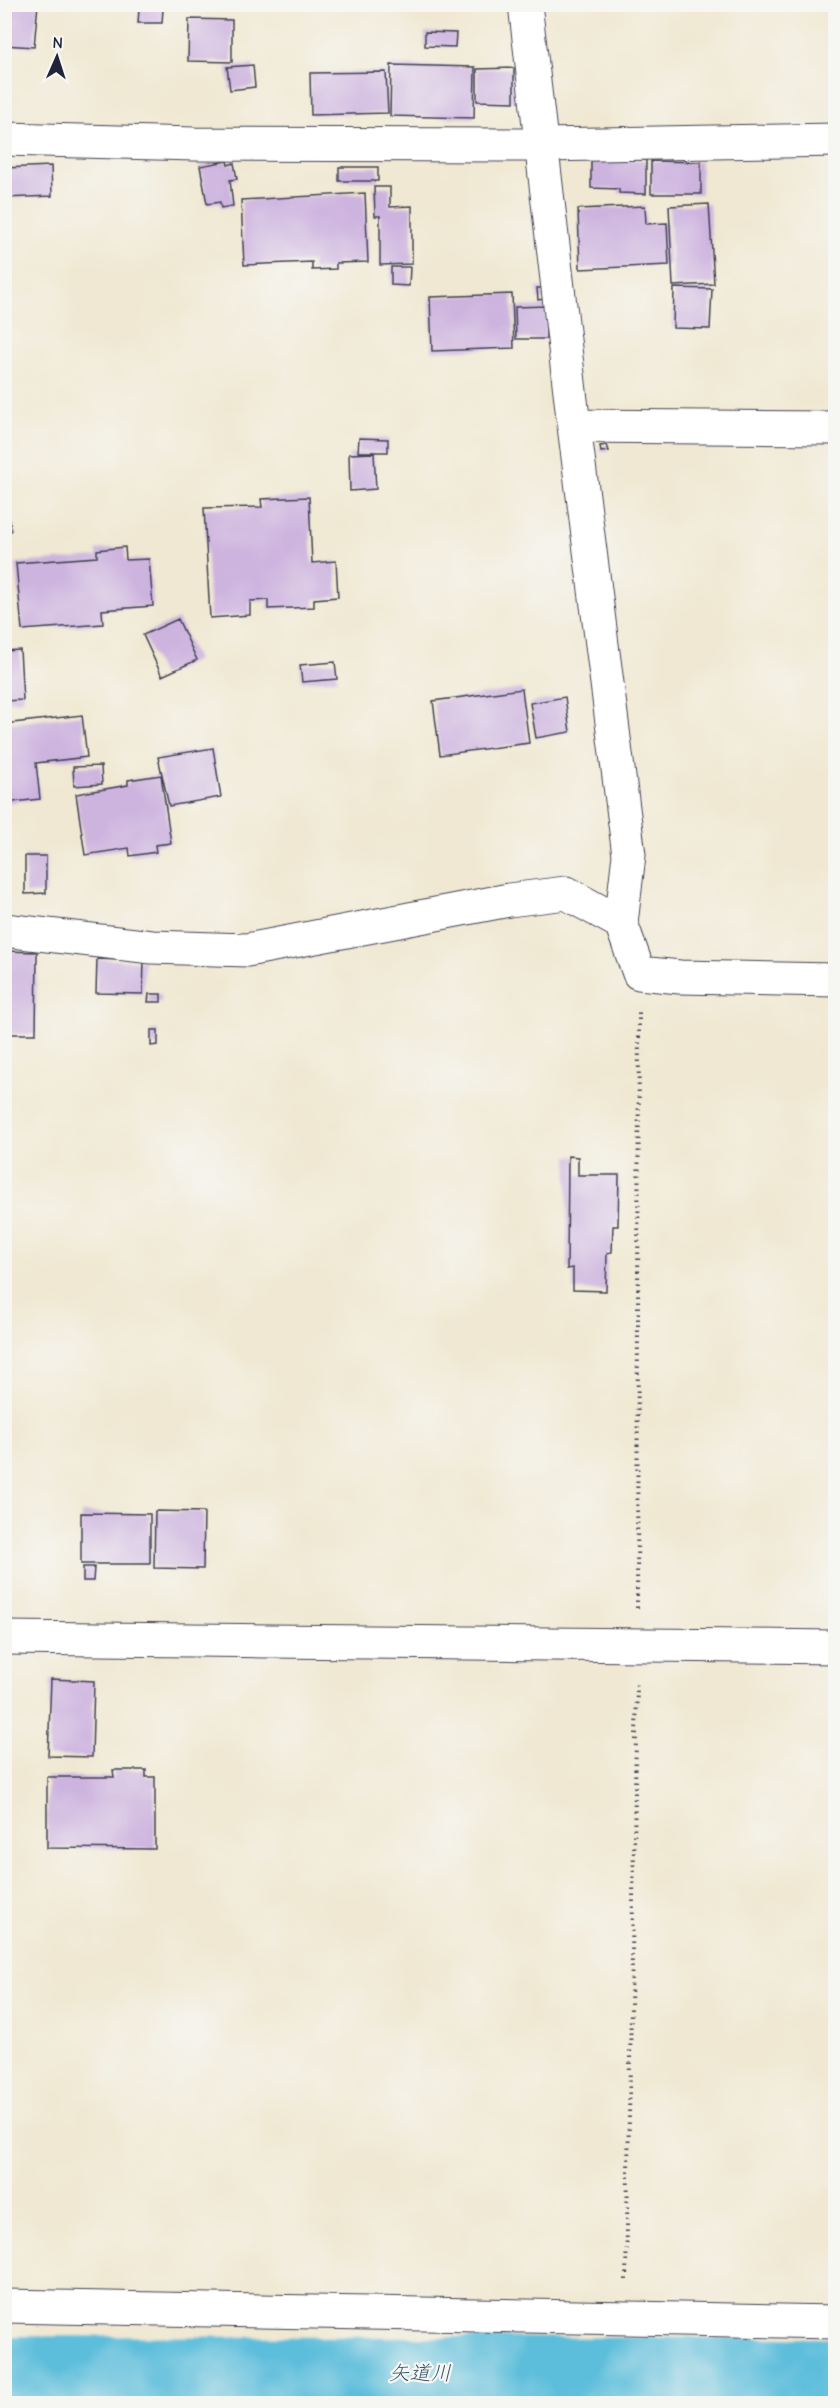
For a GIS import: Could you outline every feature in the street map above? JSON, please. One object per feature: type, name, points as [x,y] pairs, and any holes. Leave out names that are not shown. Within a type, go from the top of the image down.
[{"type":"street","points":[[525,4],[574,426],[629,855],[621,923],[639,973],[680,977],[836,980]]},
{"type":"street","points":[[4,139],[195,144],[543,145],[836,140]]},
{"type":"street","points":[[574,426],[836,428]]},
{"type":"street","points":[[4,930],[152,947],[247,950],[509,900],[566,893],[621,923]]},
{"type":"street","points":[[4,1638],[836,1647]]},
{"type":"street","points":[[4,2306],[836,2322]]},
{"type":"building","points":[[5,4],[38,4],[34,47],[4,45]]},
{"type":"building","points":[[124,4],[156,4],[156,8],[124,7]]},
{"type":"building","points":[[139,9],[163,9],[162,23],[138,23]]},
{"type":"building","points":[[189,19],[232,20],[232,62],[188,61]]},
{"type":"building","points":[[425,32],[456,33],[455,47],[425,46]]},
{"type":"building","points":[[253,65],[255,87],[230,90],[227,67]]},
{"type":"building","points":[[391,65],[475,67],[474,118],[390,116]]},
{"type":"building","points":[[514,68],[514,102],[477,101],[477,69]]},
{"type":"building","points":[[386,72],[388,113],[311,115],[310,73]]},
{"type":"building","points":[[591,159],[646,160],[646,194],[619,193],[619,189],[591,188]]},
{"type":"building","points":[[227,161],[228,165],[234,163],[237,179],[230,180],[233,206],[221,208],[220,202],[207,204],[200,166]]},
{"type":"building","points":[[651,161],[701,162],[701,194],[651,194]]},
{"type":"building","points":[[51,166],[52,196],[4,198],[4,168]]},
{"type":"building","points":[[339,167],[378,167],[378,181],[339,181]]},
{"type":"building","points":[[374,187],[390,187],[390,207],[412,206],[412,264],[380,265],[380,216],[375,216]]},
{"type":"building","points":[[365,193],[368,262],[336,263],[336,269],[312,270],[312,262],[244,265],[241,200]]},
{"type":"building","points":[[709,204],[714,284],[673,286],[669,206]]},
{"type":"building","points":[[645,206],[646,224],[667,223],[669,265],[580,269],[578,209]]},
{"type":"building","points":[[391,267],[410,267],[409,286],[391,285]]},
{"type":"building","points":[[537,288],[543,288],[544,299],[538,300]]},
{"type":"building","points":[[674,288],[712,289],[710,329],[673,328]]},
{"type":"building","points":[[512,294],[514,348],[432,351],[430,297]]},
{"type":"building","points":[[546,306],[546,339],[516,339],[515,307]]},
{"type":"building","points":[[359,438],[388,439],[388,452],[358,452]]},
{"type":"building","points":[[607,445],[609,451],[601,452],[600,446]]},
{"type":"building","points":[[374,453],[376,489],[350,491],[349,454]]},
{"type":"building","points":[[4,481],[11,531],[4,532]]},
{"type":"building","points":[[309,497],[312,563],[336,561],[338,597],[314,599],[314,607],[268,609],[268,600],[250,601],[250,615],[210,618],[204,508],[262,507],[261,499]]},
{"type":"building","points":[[125,547],[126,560],[149,559],[153,606],[102,610],[103,624],[22,630],[16,563],[97,557],[97,550]]},
{"type":"building","points":[[5,569],[7,569],[11,612],[5,613]]},
{"type":"building","points":[[178,619],[197,660],[162,676],[143,635]]},
{"type":"building","points":[[20,650],[23,700],[4,701],[4,651]]},
{"type":"building","points":[[335,662],[337,679],[302,682],[300,665]]},
{"type":"building","points":[[522,689],[529,743],[440,755],[433,701]]},
{"type":"building","points":[[565,697],[570,732],[536,738],[530,703]]},
{"type":"building","points":[[82,715],[87,757],[36,763],[40,799],[4,803],[4,724]]},
{"type":"building","points":[[213,748],[221,797],[169,806],[158,757]]},
{"type":"building","points":[[101,766],[102,784],[74,786],[73,767]]},
{"type":"building","points":[[161,775],[171,843],[155,845],[156,852],[130,856],[129,848],[85,855],[76,794],[128,785],[128,780]]},
{"type":"building","points":[[25,856],[46,856],[46,893],[25,894]]},
{"type":"building","points":[[4,951],[37,952],[36,1034],[4,1034]]},
{"type":"building","points":[[97,959],[144,961],[143,994],[96,993]]},
{"type":"building","points":[[149,994],[161,994],[161,1002],[148,1002]]},
{"type":"building","points":[[151,1030],[158,1030],[158,1045],[151,1046]]},
{"type":"building","points":[[568,1156],[578,1157],[578,1175],[619,1175],[618,1226],[613,1226],[612,1252],[607,1253],[606,1291],[573,1290],[573,1268],[567,1269]]},
{"type":"building","points":[[155,1511],[204,1512],[203,1569],[154,1568]]},
{"type":"building","points":[[81,1513],[150,1514],[150,1564],[81,1564]]},
{"type":"building","points":[[83,1567],[94,1567],[93,1581],[83,1581]]},
{"type":"building","points":[[51,1679],[94,1681],[92,1757],[48,1756]]},
{"type":"building","points":[[113,1770],[146,1770],[146,1777],[155,1777],[155,1849],[47,1848],[47,1777],[114,1777]]},
{"type":"waterway","name":"矢道川","points":[[4,2372],[836,2374]]}]
